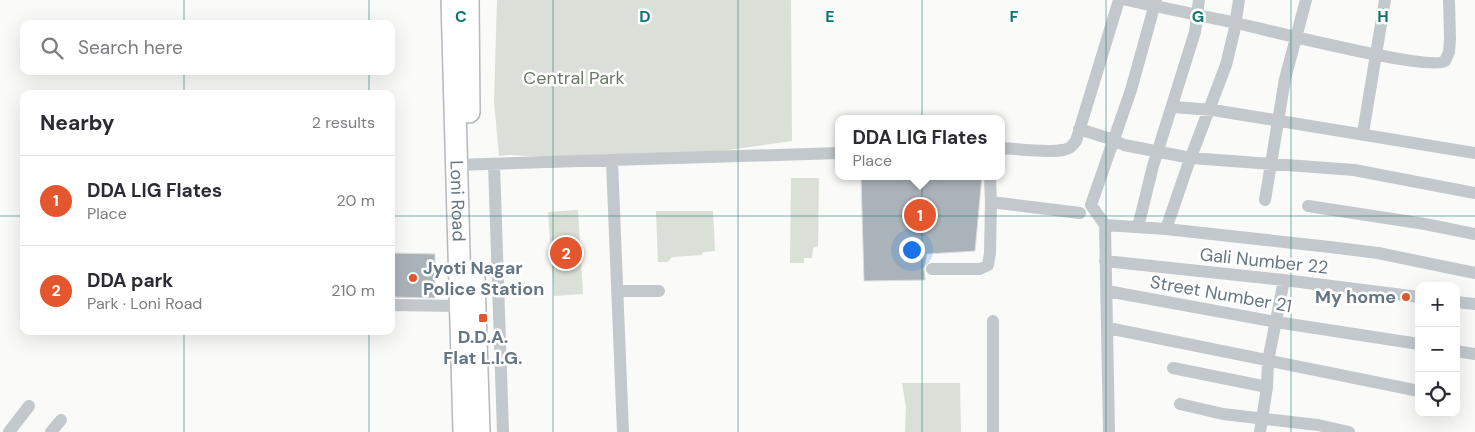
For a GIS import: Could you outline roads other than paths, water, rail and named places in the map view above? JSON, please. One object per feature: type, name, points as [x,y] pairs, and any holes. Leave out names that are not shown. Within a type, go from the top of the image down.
[{"type":"highway","name":"Loni Road","points":[[452,0],[464,164],[479,432]]},
{"type":"highway","name":"Loni Road","points":[[464,432],[460,306],[468,0]]},
{"type":"street","points":[[1005,148],[1065,150],[1072,146],[1076,140],[1119,0]]},
{"type":"street","points":[[1127,0],[1155,3],[1197,15],[1326,45],[1438,64],[1446,61],[1449,52],[1449,0]]},
{"type":"street","points":[[1138,227],[1158,152],[1195,32],[1199,0]]},
{"type":"street","points":[[1166,229],[1226,65],[1240,0]]},
{"type":"street","points":[[1265,200],[1285,79],[1306,0]]},
{"type":"street","points":[[1363,133],[1385,0]]},
{"type":"street","points":[[1109,432],[1105,225],[1091,205],[1131,90],[1155,3]]},
{"type":"street","points":[[1172,107],[1209,110],[1475,152]]},
{"type":"street","points":[[1079,129],[1124,145],[1191,158],[1354,170],[1475,193]]},
{"type":"street","points":[[464,164],[835,153]]},
{"type":"street","points":[[612,160],[623,432]]},
{"type":"street","points":[[494,164],[503,432]]},
{"type":"street","points":[[932,269],[980,269],[988,265],[990,253],[990,180]]},
{"type":"street","points":[[991,202],[1080,213]]},
{"type":"street","points":[[1308,206],[1425,224],[1475,234]]},
{"type":"street","points":[[1105,225],[1166,229],[1378,253],[1475,273]]},
{"type":"street","name":"Gali Number 22","points":[[1105,261],[1415,296]]},
{"type":"street","points":[[1260,432],[1267,386],[1268,361],[1284,280]]},
{"type":"street","points":[[617,290],[659,291]]},
{"type":"street","name":"Street Number 21","points":[[1106,291],[1276,322],[1415,343]]},
{"type":"street","points":[[1460,302],[1475,304]]},
{"type":"street","points":[[395,305],[460,306]]},
{"type":"street","points":[[992,321],[993,432]]},
{"type":"street","points":[[1108,328],[1415,390]]},
{"type":"street","points":[[1460,351],[1475,354]]},
{"type":"street","points":[[1173,368],[1267,386]]},
{"type":"street","points":[[1180,404],[1223,414],[1318,425],[1349,432]]},
{"type":"street","points":[[9,432],[29,406]]},
{"type":"street","points":[[51,432],[61,420]]},
{"type":"place","name":"DDA LIG Flates","points":[[920,215]]},
{"type":"place","name":"DDA park","points":[[566,253]]},
{"type":"place","name":"Jyoti Nagar Police Station","points":[[413,278]]},
{"type":"place","name":"My home","points":[[1406,297]]},
{"type":"place","name":"D.D.A. Flat L.I.G.","points":[[483,318]]},
{"type":"park label","name":"Central Park","points":[[574,78]]}]
